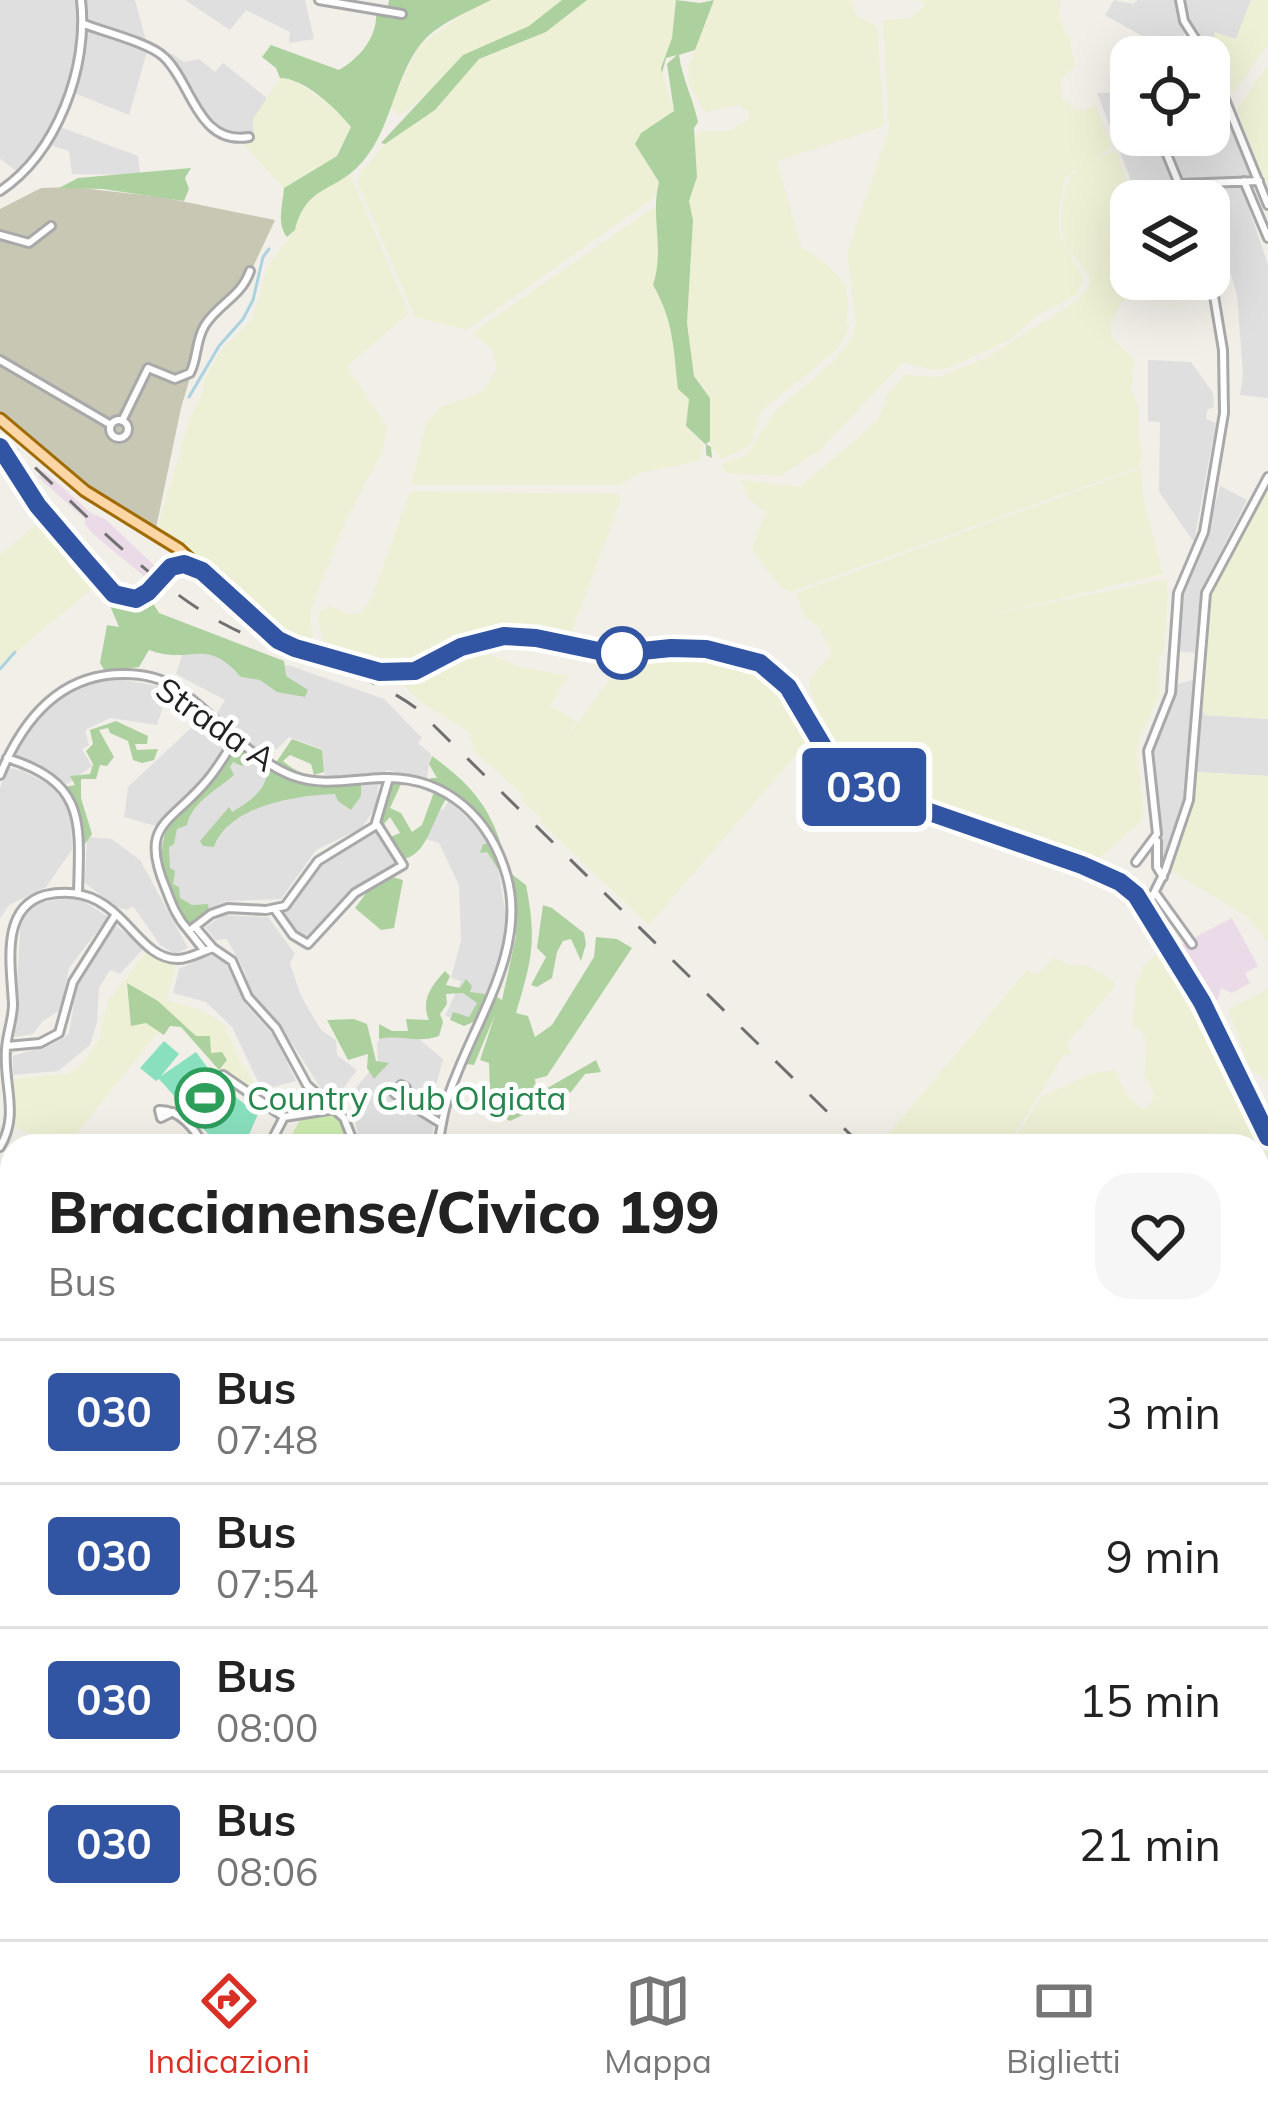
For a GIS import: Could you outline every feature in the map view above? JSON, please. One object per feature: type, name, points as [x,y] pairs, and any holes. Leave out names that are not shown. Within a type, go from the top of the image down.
[{"type":"main road","points":[[0,418],[85,491],[184,553],[278,640],[295,648],[380,672],[415,671],[461,647],[504,636],[613,654],[692,648],[743,656],[779,677],[827,753],[872,792],[1120,882],[1147,907],[1202,1002],[1267,1134]]},
{"type":"street","points":[[0,191],[24,173],[48,143],[76,70],[84,24],[81,0]]},
{"type":"street","points":[[319,0],[402,14]]},
{"type":"street","points":[[1180,0],[1184,21],[1194,36]]},
{"type":"street","points":[[84,24],[161,54],[200,115],[231,138],[249,137]]},
{"type":"street","points":[[1230,114],[1268,205]]},
{"type":"street","points":[[1244,181],[1268,238]]},
{"type":"street","points":[[1230,182],[1258,181]]},
{"type":"street","points":[[0,235],[29,243],[51,226]]},
{"type":"street","points":[[0,360],[111,425],[122,422],[148,368],[175,379],[190,374],[203,329],[238,295],[250,271]]},
{"type":"street","points":[[1163,877],[1157,867],[1148,751],[1170,699],[1178,593],[1204,532],[1224,413],[1223,350],[1215,300]]},
{"type":"street","points":[[111,425],[111,434],[121,438],[127,431],[122,422]]},
{"type":"street","points":[[0,446],[44,513],[114,594],[136,599],[184,553]]},
{"type":"street","points":[[1147,907],[1163,877],[1190,800],[1205,599],[1219,564],[1268,477]]},
{"type":"street","points":[[166,539],[173,552],[171,567]]},
{"type":"street","points":[[171,567],[184,564],[202,571]]},
{"type":"street","name":"Strada A","points":[[0,775],[21,731],[47,701],[71,684],[104,675],[135,674],[166,682],[275,766],[302,778],[334,782],[389,778],[432,786],[477,815],[496,848],[511,893],[512,924],[506,954],[456,1075],[440,1134]]},
{"type":"street","points":[[208,949],[176,916],[155,852],[159,829],[209,779],[237,736]]},
{"type":"street","points":[[7,758],[46,774],[69,795],[79,822],[78,893]]},
{"type":"street","points":[[192,929],[228,908],[274,909],[295,898],[318,861],[377,824],[389,778]]},
{"type":"street","points":[[274,909],[295,937],[310,944],[353,894],[404,863],[377,824]]},
{"type":"street","points":[[1136,862],[1157,834]]},
{"type":"street","points":[[5,1134],[12,1113],[6,1046],[13,1013],[5,952],[11,919],[34,898],[78,893],[96,898],[164,956],[181,959],[208,949],[221,950],[232,961],[246,994],[277,1028],[307,1085],[335,1109],[351,1134]]},
{"type":"street","points":[[1155,893],[1192,944]]},
{"type":"street","points":[[6,1046],[40,1043],[59,1033],[76,976],[116,914]]},
{"type":"street","points":[[223,1075],[284,1117],[335,1109]]},
{"type":"street","points":[[400,1098],[442,1124]]},
{"type":"street","points":[[173,1112],[195,1134]]},
{"type":"street","points":[[275,1134],[284,1117]]},
{"type":"shaded area","points":[[0,0],[135,0],[148,48],[129,115],[69,91],[55,125],[138,156],[140,175],[72,174],[69,151],[47,144],[22,175],[0,159]]},
{"type":"shaded area","points":[[185,0],[305,0],[314,39],[289,43],[290,32],[246,10],[230,30]]},
{"type":"shaded area","points":[[491,0],[562,0],[529,26],[463,55],[445,78],[400,116],[390,106],[419,46]]},
{"type":"shaded area","points":[[587,0],[676,0],[672,38],[661,68],[674,110],[635,144],[659,181],[655,197],[467,330],[415,317],[358,183],[359,174],[385,144],[435,110],[479,59],[546,32]]},
{"type":"shaded area","points":[[714,0],[851,0],[856,15],[877,26],[884,123],[777,161],[801,247],[844,282],[850,328],[837,350],[761,411],[746,449],[721,459],[711,447],[711,405],[694,376],[687,323],[693,220],[689,201],[697,177],[695,135],[729,131],[748,120],[749,112],[740,105],[706,112],[689,85],[688,68]]},
{"type":"shaded area","points":[[919,0],[1060,0],[1059,18],[1075,65],[1060,80],[1062,99],[1073,109],[1085,111],[1095,104],[1110,141],[1110,148],[1096,159],[1110,153],[1118,156],[1127,180],[1110,180],[1110,300],[1126,300],[1110,324],[1112,339],[1134,364],[1131,390],[1138,406],[1143,458],[1139,467],[790,592],[752,549],[765,512],[748,498],[741,480],[800,487],[877,421],[889,392],[905,375],[939,377],[988,357],[1079,299],[1090,284],[1066,246],[1061,226],[1069,179],[1078,168],[1065,179],[1059,210],[1059,233],[1083,279],[1078,294],[1038,315],[1008,341],[948,368],[933,370],[903,362],[820,450],[781,476],[725,473],[722,464],[745,456],[775,411],[835,360],[851,338],[856,324],[847,253],[889,129],[883,20],[911,18],[926,5]]},
{"type":"shaded area","points":[[1114,0],[1133,4],[1178,0],[1177,11],[1186,31],[1183,36],[1142,36],[1105,15]]},
{"type":"shaded area","points":[[1183,0],[1251,0],[1236,39],[1215,33],[1197,36],[1184,15]]},
{"type":"shaded area","points":[[1251,0],[1268,0],[1268,44],[1235,91],[1230,91],[1230,37],[1236,39]]},
{"type":"shaded area","points":[[167,56],[184,62],[199,59],[215,72],[223,63],[267,98],[253,120],[256,135],[229,134],[202,113]]},
{"type":"shaded area","points":[[1268,65],[1268,191],[1237,109]]},
{"type":"shaded area","points":[[289,77],[338,110],[351,134],[337,156],[284,188],[243,144],[254,140],[253,120],[280,78]]},
{"type":"shaded area","points":[[1097,93],[1110,93],[1110,126]]},
{"type":"shaded area","points":[[1230,115],[1253,178],[1182,180],[1172,156],[1230,156]]},
{"type":"shaded area","points":[[1122,156],[1161,156],[1172,180],[1131,180]]},
{"type":"shaded area","points":[[350,174],[409,313],[347,366],[387,427],[383,450],[345,522],[312,606],[315,648],[279,634],[186,549],[157,529],[204,379],[221,350],[252,320],[268,266],[295,230],[301,207],[312,195]]},
{"type":"shaded area","points":[[1241,185],[1268,265],[1268,398],[1240,395],[1243,374],[1237,295],[1230,271],[1230,186]]},
{"type":"shaded area","points":[[41,188],[161,197],[275,220],[244,286],[206,324],[181,408],[156,528],[82,485],[36,440],[0,416],[0,209]]},
{"type":"shaded area","points":[[654,207],[660,219],[660,264],[654,290],[666,305],[679,370],[676,382],[689,398],[686,426],[704,446],[699,461],[636,474],[621,485],[411,485],[426,423],[441,407],[484,391],[497,369],[492,349],[472,333]]},
{"type":"shaded area","points":[[1148,360],[1191,362],[1213,393],[1214,407],[1207,410],[1206,419],[1216,423],[1194,542],[1159,492],[1160,422],[1148,421]]},
{"type":"shaded area","points":[[1141,468],[1144,501],[1163,574],[986,616],[1166,579],[1160,692],[1139,740],[1137,759],[1141,822],[1100,857],[1078,857],[932,806],[895,798],[848,766],[830,742],[809,687],[811,676],[831,651],[818,626],[804,616],[796,593]]},
{"type":"shaded area","points":[[44,471],[156,567],[146,578],[93,534],[86,520],[38,477]]},
{"type":"shaded area","points":[[1268,484],[1268,719],[1205,715],[1199,705],[1206,609],[1213,585]]},
{"type":"shaded area","points":[[1220,486],[1247,500],[1200,593],[1195,653],[1177,651],[1184,582],[1209,526]]},
{"type":"shaded area","points":[[410,491],[617,494],[621,499],[569,639],[504,630],[466,639],[418,663],[393,668],[326,652],[320,612],[329,606],[353,615],[361,613],[372,597]]},
{"type":"shaded area","points":[[43,518],[99,583],[0,665],[0,555]]},
{"type":"shaded area","points":[[186,643],[228,657],[291,666],[384,699],[431,754],[426,781],[387,770],[384,776],[325,780],[322,749],[289,737],[277,749],[252,747],[216,715],[225,700],[176,674]]},
{"type":"shaded area","points":[[476,649],[520,667],[569,676],[550,706],[577,721],[564,741],[623,662],[666,656],[725,660],[766,674],[786,698],[808,741],[649,925],[541,823],[521,800],[523,795],[475,752],[468,731],[419,701],[405,686],[406,678]]},
{"type":"shaded area","points":[[112,678],[169,688],[157,725],[110,718],[85,730],[89,745],[82,749],[92,766],[67,784],[12,757],[21,735],[51,701],[85,681]]},
{"type":"shaded area","points":[[1196,679],[1187,799],[1162,874],[1151,748],[1174,685]]},
{"type":"shaded area","points":[[1199,705],[1205,715],[1268,719],[1268,776],[1196,772]]},
{"type":"shaded area","points":[[204,716],[233,737],[203,781],[156,826],[124,817],[128,787]]},
{"type":"shaded area","points":[[238,747],[276,777],[336,789],[378,784],[377,804],[362,828],[316,850],[281,899],[226,901],[190,918],[163,869],[163,843]]},
{"type":"shaded area","points":[[8,768],[50,785],[71,811],[72,850],[46,887],[9,905],[0,918],[0,788]]},
{"type":"shaded area","points":[[1196,772],[1268,776],[1268,943],[1248,917],[1170,870],[1194,804]]},
{"type":"shaded area","points":[[449,801],[483,833],[497,862],[507,923],[499,963],[477,1023],[445,1016],[461,981],[451,978],[461,940],[459,885],[439,843],[422,838],[434,807],[443,810]]},
{"type":"shaded area","points":[[377,828],[399,863],[352,891],[309,941],[281,911],[295,903],[319,863]]},
{"type":"shaded area","points":[[87,837],[112,839],[140,860],[188,948],[175,954],[160,945],[133,906],[127,910],[116,907],[85,883]]},
{"type":"shaded area","points":[[77,897],[108,917],[69,968],[61,1009],[33,1034],[14,1037],[21,915],[38,903]]},
{"type":"shaded area","points":[[224,915],[268,917],[295,954],[290,963],[301,996],[321,1030],[336,1040],[337,1055],[357,1070],[336,1098],[321,1095],[286,1034],[251,993],[227,939],[216,940],[205,927]]},
{"type":"shaded area","points":[[1232,918],[1258,966],[1245,973],[1250,983],[1232,993],[1221,988],[1218,1000],[1205,1004],[1174,948]]},
{"type":"shaded area","points":[[115,925],[144,948],[120,974],[110,970],[99,988],[90,1045],[58,1071],[13,1075],[13,1056],[69,1034],[77,984]]},
{"type":"shaded area","points":[[149,948],[176,962],[167,1000],[201,1010],[224,1024],[259,1090],[219,1070],[226,1059],[211,1053],[158,1001],[128,984],[131,1025],[146,1023],[159,1031],[77,1134],[31,1134],[13,1126],[11,1079],[67,1074],[83,1064],[99,1039],[108,1001]]},
{"type":"shaded area","points":[[1164,948],[1258,1134],[1018,1134],[1041,1097],[1090,1074],[1115,1070],[1126,1093],[1142,1110],[1151,1104],[1154,1093],[1144,1076],[1147,1043],[1141,1030],[1133,1027],[1135,987],[1143,966]]},
{"type":"shaded area","points":[[214,952],[225,962],[247,1006],[275,1037],[296,1081],[262,1090],[232,1027],[206,1002],[173,993],[179,969]]},
{"type":"shaded area","points":[[1054,958],[1088,966],[1115,987],[1068,1042],[1071,1054],[1064,1055],[1015,1134],[888,1134],[1028,969],[1040,972]]},
{"type":"shaded area","points":[[1268,989],[1267,1080],[1250,1070],[1228,1009]]},
{"type":"shaded area","points":[[385,1033],[414,1035],[443,1059],[432,1101],[432,1134],[358,1134],[350,1095],[378,1061],[377,1043]]},
{"type":"green space","points":[[389,0],[491,0],[443,25],[420,45],[363,161],[314,196],[287,237],[281,220],[284,188],[337,156],[351,127],[309,88],[280,78],[262,57],[271,45],[339,70],[368,43],[375,6],[388,6]]},
{"type":"green space","points":[[562,0],[587,0],[546,32],[479,59],[435,110],[381,143],[463,55],[529,26]]},
{"type":"green space","points":[[676,0],[714,0],[695,50],[679,55],[698,122],[694,128],[697,177],[689,201],[693,220],[687,323],[694,376],[710,398],[710,441],[706,444],[712,458],[686,426],[689,399],[678,389],[669,323],[653,285],[659,182],[635,144],[641,133],[674,111],[667,64],[677,55],[666,58],[662,73],[661,68],[672,38]]},
{"type":"green space","points":[[191,168],[185,178],[189,189],[184,201],[59,188],[78,178]]},
{"type":"green space","points":[[151,600],[159,613],[284,661],[286,676],[308,690],[305,697],[241,677],[207,654],[149,650],[139,667],[105,671],[100,663],[107,625],[119,627],[108,601],[140,606]]},
{"type":"green space","points":[[116,721],[148,736],[147,744],[135,744],[137,750],[158,749],[154,760],[142,763],[133,760],[128,741],[108,728],[99,730],[114,757],[107,766],[100,765],[96,779],[81,779],[81,798],[92,834],[85,844],[73,796],[65,787],[75,785],[70,776],[90,774],[93,764],[86,751],[93,744],[90,730]]},
{"type":"green space","points":[[292,739],[322,750],[324,772],[314,775],[311,764],[290,755],[283,761],[310,776],[361,781],[361,796],[351,810],[335,794],[266,806],[233,822],[214,847],[203,846],[200,841],[229,807],[232,812],[249,801],[266,780],[267,773],[251,757],[242,766],[233,762],[234,775],[200,803],[187,825],[177,829],[169,847],[173,884],[179,887],[180,898],[192,905],[208,904],[209,914],[184,923],[158,866],[167,823],[198,795],[238,740],[273,767]]},
{"type":"green space","points":[[432,756],[482,805],[508,869],[498,869],[487,852],[480,853],[483,844],[489,844],[497,855],[480,817],[429,782],[437,778],[429,764]]},
{"type":"green space","points":[[390,781],[402,782],[390,808],[401,813],[412,832],[422,825],[435,789],[447,798],[423,845],[400,859],[385,839],[400,833],[390,817],[380,823]]},
{"type":"green space","points":[[509,872],[526,885],[531,921],[531,950],[516,1013],[528,1016],[535,1037],[552,1025],[594,957],[596,937],[617,939],[632,948],[547,1076],[535,1079],[536,1087],[544,1090],[596,1060],[601,1072],[585,1074],[571,1092],[510,1121],[483,1107],[490,1088],[489,1063],[480,1060],[495,1015],[474,1065],[466,1064],[494,995],[502,1000],[516,936]]},
{"type":"green space","points":[[389,876],[403,880],[394,928],[381,930],[355,908]]},
{"type":"green space","points":[[543,905],[584,933],[586,944],[581,961],[571,939],[563,941],[552,978],[537,987],[531,985],[546,957],[537,948]]},
{"type":"green space","points":[[445,971],[450,976],[446,985],[460,988],[466,979],[472,986],[470,992],[486,994],[478,1020],[464,1026],[450,1020],[453,1012],[469,1017],[477,1003],[463,993],[446,994],[439,1036],[379,1039],[379,1024],[392,1031],[408,1031],[406,1019],[429,1020],[427,999]]},
{"type":"green space","points":[[127,983],[158,1001],[196,1036],[210,1036],[211,1053],[222,1052],[227,1060],[219,1070],[181,1027],[170,1026],[164,1035],[146,1023],[131,1026]]},
{"type":"green space","points":[[354,1019],[367,1024],[376,1061],[389,1063],[374,1079],[367,1068],[368,1054],[348,1060],[327,1020]]},
{"type":"green space","name":"Country Club Olgiata","points":[[164,1041],[179,1054],[161,1076],[196,1052],[221,1086],[258,1114],[249,1134],[208,1134],[159,1079],[140,1068]]},
{"type":"green space","points":[[334,1113],[348,1134],[292,1134],[300,1120]]},
{"type":"waterway","points":[[189,397],[219,346],[243,319],[269,249]]},
{"type":"waterway","points":[[0,669],[15,652]]},
{"type":"railway","points":[[0,435],[137,562],[195,607],[248,636],[371,682],[416,708],[850,1134]]},
{"type":"bus line","name":"030","points":[[0,447],[44,513],[116,595],[136,599],[171,567],[190,565],[278,640],[295,648],[397,674],[415,671],[480,640],[504,636],[613,654],[706,649],[760,663],[788,687],[827,753],[872,792],[1082,865],[1136,895],[1202,1002],[1267,1134]]},
{"type":"place","name":"Country Club Olgiata","points":[[205,1098]]}]
